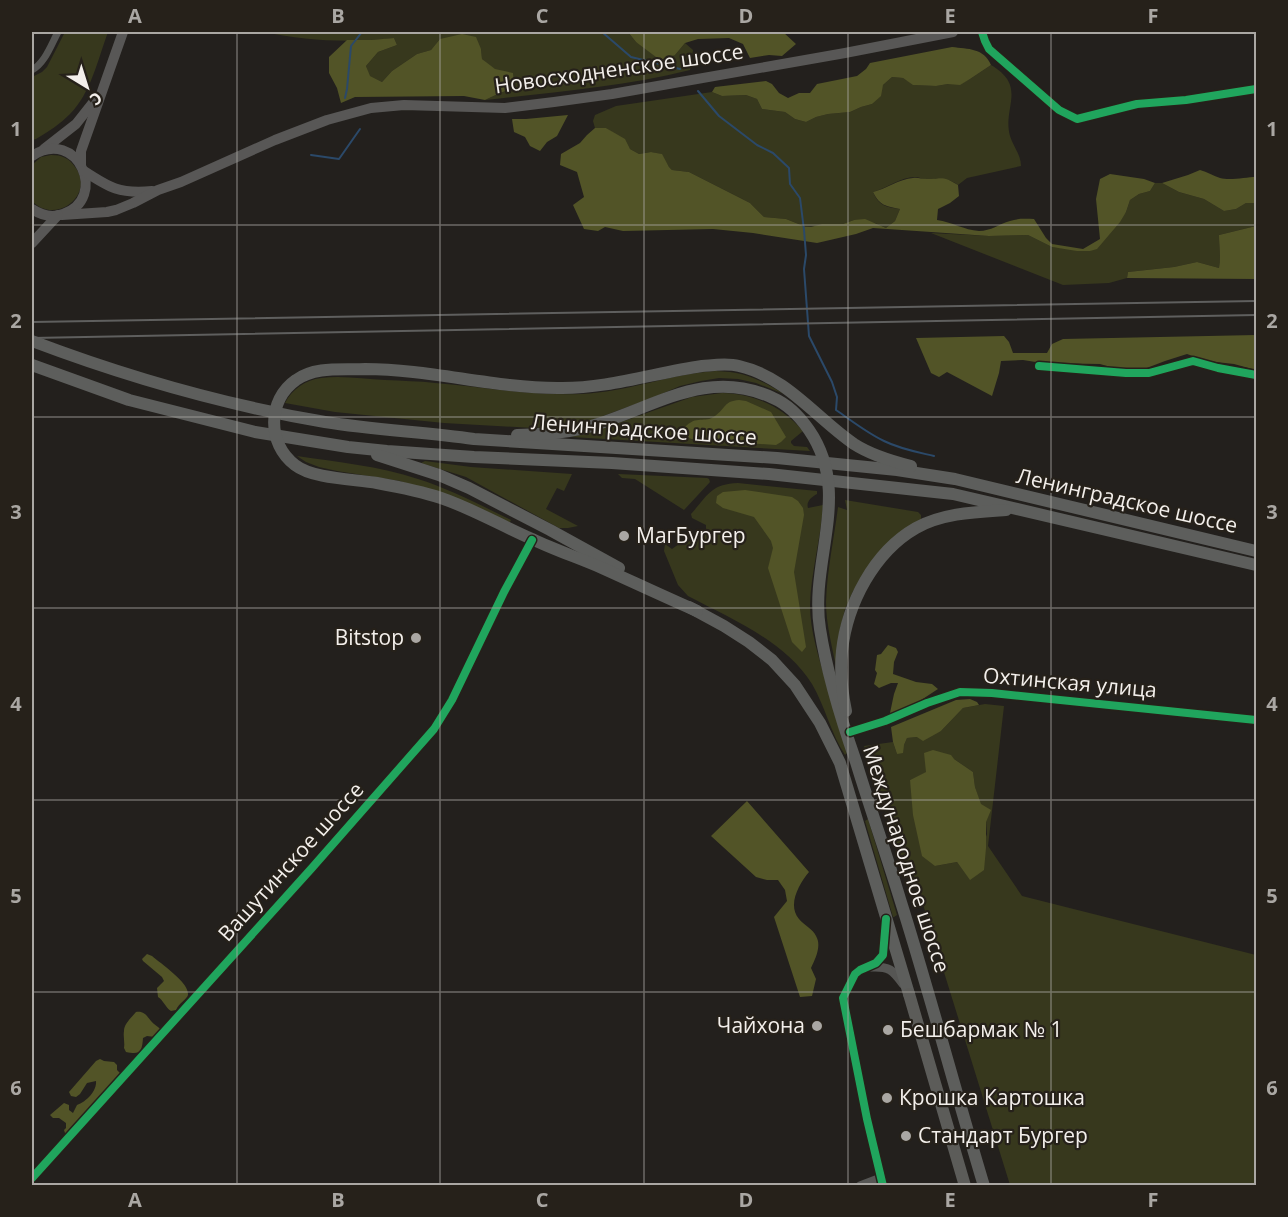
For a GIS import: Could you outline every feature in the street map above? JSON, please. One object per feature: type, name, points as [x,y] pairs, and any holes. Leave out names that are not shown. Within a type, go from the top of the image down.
[{"type":"highway","name":"Ленинградское шоссе","points":[[32,341],[98,365],[194,393],[257,409],[326,422],[497,441],[777,458],[897,470],[955,479],[1257,552]]},
{"type":"highway","points":[[697,611],[445,500],[414,490],[317,474],[301,469],[283,453],[276,438],[273,421],[276,405],[296,379],[319,370],[391,369],[558,388],[594,386],[720,364],[738,366],[760,373],[779,383],[856,445],[881,457],[955,479]]},
{"type":"highway","name":"Ленинградское шоссе","points":[[32,366],[129,400],[255,432],[387,451],[769,474],[953,494],[1257,565]]},
{"type":"highway","name":"Международное шоссе","points":[[443,434],[553,433],[597,425],[690,390],[721,385],[756,391],[775,398],[803,420],[817,441],[828,471],[829,518],[817,605],[820,631],[831,678],[845,733],[901,902],[984,1185]]},
{"type":"highway","name":"Международное шоссе","points":[[348,447],[440,475],[550,530],[724,626],[772,660],[795,685],[820,723],[840,763],[965,1185]]},
{"type":"highway","points":[[853,753],[842,679],[842,651],[852,609],[862,585],[886,552],[917,528],[956,515],[981,511],[1022,510]]},
{"type":"main road","points":[[32,243],[60,215],[72,209],[81,200],[86,183],[81,151],[123,32]]},
{"type":"main road","name":"Новосходненское шоссе","points":[[32,209],[46,216],[116,210],[274,140],[327,120],[371,108],[404,105],[505,108],[554,102],[612,94],[953,32]]},
{"type":"main road","points":[[35,154],[76,124],[103,87]]},
{"type":"main road","name":"Новосходненское шоссе","points":[[35,154],[51,149],[63,150],[73,156],[82,168],[109,187],[122,191],[158,190]]},
{"type":"street","points":[[32,70],[39,66],[58,32]]},
{"type":"street","points":[[982,32],[989,49],[1059,110],[1077,119],[1137,104],[1186,100],[1257,89]]},
{"type":"street","points":[[1039,366],[1149,373],[1193,361],[1257,375]]},
{"type":"street","name":"Вашутинское шоссе","points":[[32,1178],[434,729],[452,700],[532,540]]},
{"type":"street","name":"Охтинская улица","points":[[850,732],[885,721],[927,702],[960,692],[992,693],[1257,720]]},
{"type":"street","points":[[860,1185],[882,1181],[843,998],[855,974],[876,963],[883,955],[886,919]]},
{"type":"street","points":[[866,968],[891,969],[908,993]]},
{"type":"green space","points":[[65,32],[108,32],[93,75],[77,106],[58,124],[32,140],[32,77],[47,67]]},
{"type":"green space","points":[[264,32],[628,32],[636,42],[675,55],[685,43],[693,50],[690,70],[614,85],[485,100],[514,88],[482,59],[481,49],[440,39],[431,50],[417,54],[392,71],[382,82],[369,76],[366,66],[378,52],[397,45],[394,38],[329,40]]},
{"type":"green space","points":[[628,32],[783,32],[796,44],[782,56],[769,55],[750,58],[743,44],[729,38],[698,39],[685,43],[675,55],[660,60],[636,42]]},
{"type":"green space","points":[[462,34],[476,37],[482,59],[495,69],[513,73],[514,88],[485,100],[464,96],[355,97],[341,103],[337,88],[329,73],[329,57],[347,40],[394,38],[397,45],[378,52],[366,66],[370,76],[382,82],[392,71],[417,54],[431,50],[440,39]]},
{"type":"green space","points":[[952,47],[980,52],[991,65],[960,85],[913,85],[903,78],[892,77],[883,85],[881,96],[872,104],[850,112],[816,117],[806,122],[795,119],[785,112],[762,109],[757,99],[746,95],[722,96],[712,92],[715,87],[766,81],[788,98],[799,93],[810,93],[817,84],[857,76],[870,63]]},
{"type":"green space","points":[[991,65],[1002,73],[1011,89],[1008,126],[1021,166],[967,178],[958,185],[945,179],[910,177],[873,192],[884,205],[900,209],[895,221],[886,228],[875,223],[854,220],[843,224],[806,227],[786,219],[764,217],[750,203],[689,172],[672,170],[661,154],[651,152],[639,154],[630,149],[606,128],[595,128],[593,121],[595,115],[616,106],[712,92],[722,96],[746,95],[757,99],[762,109],[785,112],[795,119],[806,122],[816,117],[850,112],[872,104],[883,85],[892,77],[903,78],[914,85],[960,84]]},
{"type":"green space","points":[[568,115],[557,136],[547,142],[540,151],[530,146],[525,137],[514,132],[512,119]]},
{"type":"green space","points":[[595,128],[606,128],[625,139],[630,149],[639,154],[651,152],[662,154],[672,170],[689,172],[750,203],[764,217],[786,219],[806,227],[843,224],[865,219],[886,228],[895,221],[900,209],[884,205],[873,192],[908,179],[942,178],[958,185],[959,196],[938,209],[937,220],[979,231],[1013,220],[1034,219],[1052,244],[1083,249],[1100,239],[1096,199],[1100,179],[1110,174],[1155,183],[1150,191],[1130,200],[1120,222],[1097,249],[1090,251],[1052,247],[1028,235],[989,236],[873,228],[817,243],[713,229],[623,231],[605,227],[598,231],[584,229],[573,205],[584,197],[577,172],[560,165],[561,154],[580,143]]},
{"type":"green space","points":[[51,155],[65,158],[73,164],[80,177],[81,187],[70,204],[52,210],[42,208],[32,201],[32,165],[41,157]]},
{"type":"green space","points":[[1200,170],[1224,179],[1256,177],[1256,203],[1246,203],[1236,209],[1224,211],[1204,199],[1179,192],[1162,183]]},
{"type":"green space","points":[[1155,183],[1162,183],[1179,192],[1204,199],[1224,211],[1236,209],[1246,203],[1256,203],[1256,226],[1219,235],[1219,268],[1197,262],[1128,272],[1127,278],[1109,283],[1063,285],[931,233],[989,236],[1028,235],[1052,247],[1090,251],[1126,212],[1130,200],[1150,191]]},
{"type":"green space","points":[[1256,226],[1256,279],[1127,278],[1128,272],[1197,262],[1219,268],[1219,235]]},
{"type":"green space","points":[[1256,335],[1256,370],[1234,364],[1207,361],[1187,354],[1144,369],[1133,370],[1121,370],[1100,364],[1001,361],[992,396],[947,372],[939,377],[931,373],[916,338],[1004,336],[1013,353],[1047,353],[1052,344],[1063,339]]},
{"type":"green space","points":[[716,371],[751,377],[784,394],[756,383],[719,378],[680,386],[592,420],[533,428],[444,423],[335,412],[285,403],[291,393],[305,383],[329,377],[423,382],[544,394],[581,394],[598,393]]},
{"type":"green space","points":[[722,393],[756,399],[776,408],[803,431],[791,443],[794,446],[807,447],[810,451],[571,437],[593,432],[692,397]]},
{"type":"green space","points":[[739,400],[771,412],[786,437],[776,445],[691,439],[685,435],[684,428],[693,421],[711,418],[728,403]]},
{"type":"green space","points":[[297,456],[388,471],[430,483],[511,520],[509,524],[400,481],[319,467]]},
{"type":"green space","points":[[425,461],[471,467],[572,474],[564,491],[557,488],[546,509],[578,526],[559,528],[466,477],[421,463]]},
{"type":"green space","points":[[618,474],[707,478],[710,482],[684,510],[635,479],[622,478]]},
{"type":"green space","points":[[738,483],[817,491],[817,494],[808,502],[808,508],[823,505],[812,580],[810,615],[818,654],[848,752],[845,755],[817,693],[801,669],[773,643],[756,632],[688,596],[678,585],[664,551],[665,544],[672,549],[679,544],[694,540],[693,534],[706,529],[706,525],[692,518],[691,514],[716,488]]},
{"type":"green space","points":[[745,490],[792,497],[803,508],[804,515],[794,572],[806,647],[802,652],[792,642],[768,568],[773,548],[771,541],[754,517],[723,508],[716,503],[717,496],[723,492]]},
{"type":"green space","points":[[845,500],[918,512],[921,520],[853,591],[840,629],[836,667],[826,602],[838,507],[847,510]]},
{"type":"green space","points":[[888,645],[896,648],[898,652],[893,674],[916,682],[932,684],[938,689],[915,704],[894,713],[890,713],[898,683],[879,688],[874,684],[877,673],[875,670],[877,655],[881,654]]},
{"type":"green space","points":[[970,699],[979,705],[963,708],[941,731],[923,741],[917,737],[907,738],[903,753],[897,754],[891,727],[956,700]]},
{"type":"green space","points":[[985,704],[1004,706],[988,846],[1022,896],[1256,955],[1256,1185],[1010,1185],[912,869],[905,871],[864,746],[893,742],[897,754],[907,738],[941,731],[963,708]],"holes":[[[954,759],[973,772],[987,834],[970,879],[957,862],[935,866],[910,780]]]},
{"type":"green space","points":[[933,750],[951,755],[973,772],[981,804],[991,810],[986,822],[984,870],[970,880],[957,862],[935,866],[922,856],[913,815],[910,780],[926,772],[924,753]]},
{"type":"green space","points":[[747,801],[809,872],[798,888],[794,907],[799,919],[813,931],[818,940],[817,952],[811,968],[816,979],[812,996],[800,997],[774,917],[787,901],[785,890],[778,880],[756,877],[711,836]]},
{"type":"green space","points":[[868,819],[897,915],[894,917],[865,821]]},
{"type":"green space","points":[[147,954],[174,974],[187,990],[187,997],[176,1010],[171,1011],[158,997],[157,988],[164,981],[143,961],[142,959]]},
{"type":"green space","points":[[136,1012],[145,1014],[161,1030],[155,1037],[143,1038],[142,1047],[137,1053],[126,1052],[124,1028]]},
{"type":"green space","points":[[100,1059],[114,1062],[120,1073],[68,1133],[65,1133],[66,1123],[50,1115],[64,1103],[69,1105],[69,1110],[73,1113],[77,1105],[90,1096],[95,1089],[96,1081],[87,1083],[76,1097],[71,1096],[69,1092]]},
{"type":"waterway","points":[[345,98],[351,46],[362,32]]},
{"type":"waterway","points":[[602,32],[631,57],[680,69]]},
{"type":"waterway","points":[[698,91],[719,116],[757,145],[773,153],[789,168],[790,184],[800,198],[804,230],[806,255],[804,269],[809,336],[832,382],[837,397],[836,410],[884,441],[934,456]]},
{"type":"waterway","points":[[311,155],[339,159],[360,129]]},
{"type":"railway","points":[[32,322],[1256,301]]},
{"type":"railway","points":[[32,338],[1256,315]]},
{"type":"cycle path","points":[[982,32],[989,49],[1059,110],[1077,119],[1137,104],[1186,100],[1256,89]]},
{"type":"cycle path","points":[[1039,366],[1149,373],[1193,361],[1256,375]]},
{"type":"cycle path","points":[[32,1178],[434,729],[452,700],[532,540]]},
{"type":"cycle path","points":[[850,732],[960,692],[992,693],[1256,720]]},
{"type":"cycle path","points":[[883,1186],[843,998],[855,974],[876,963],[883,955],[886,919]]},
{"type":"place","name":"МагБургер","points":[[624,536]]},
{"type":"place","name":"Bitstop","points":[[416,638]]},
{"type":"place","name":"Чайхона","points":[[817,1026]]},
{"type":"place","name":"Бешбармак № 1","points":[[888,1030]]},
{"type":"place","name":"Крошка Картошка","points":[[887,1098]]},
{"type":"place","name":"Стандарт Бургер","points":[[906,1136]]}]
